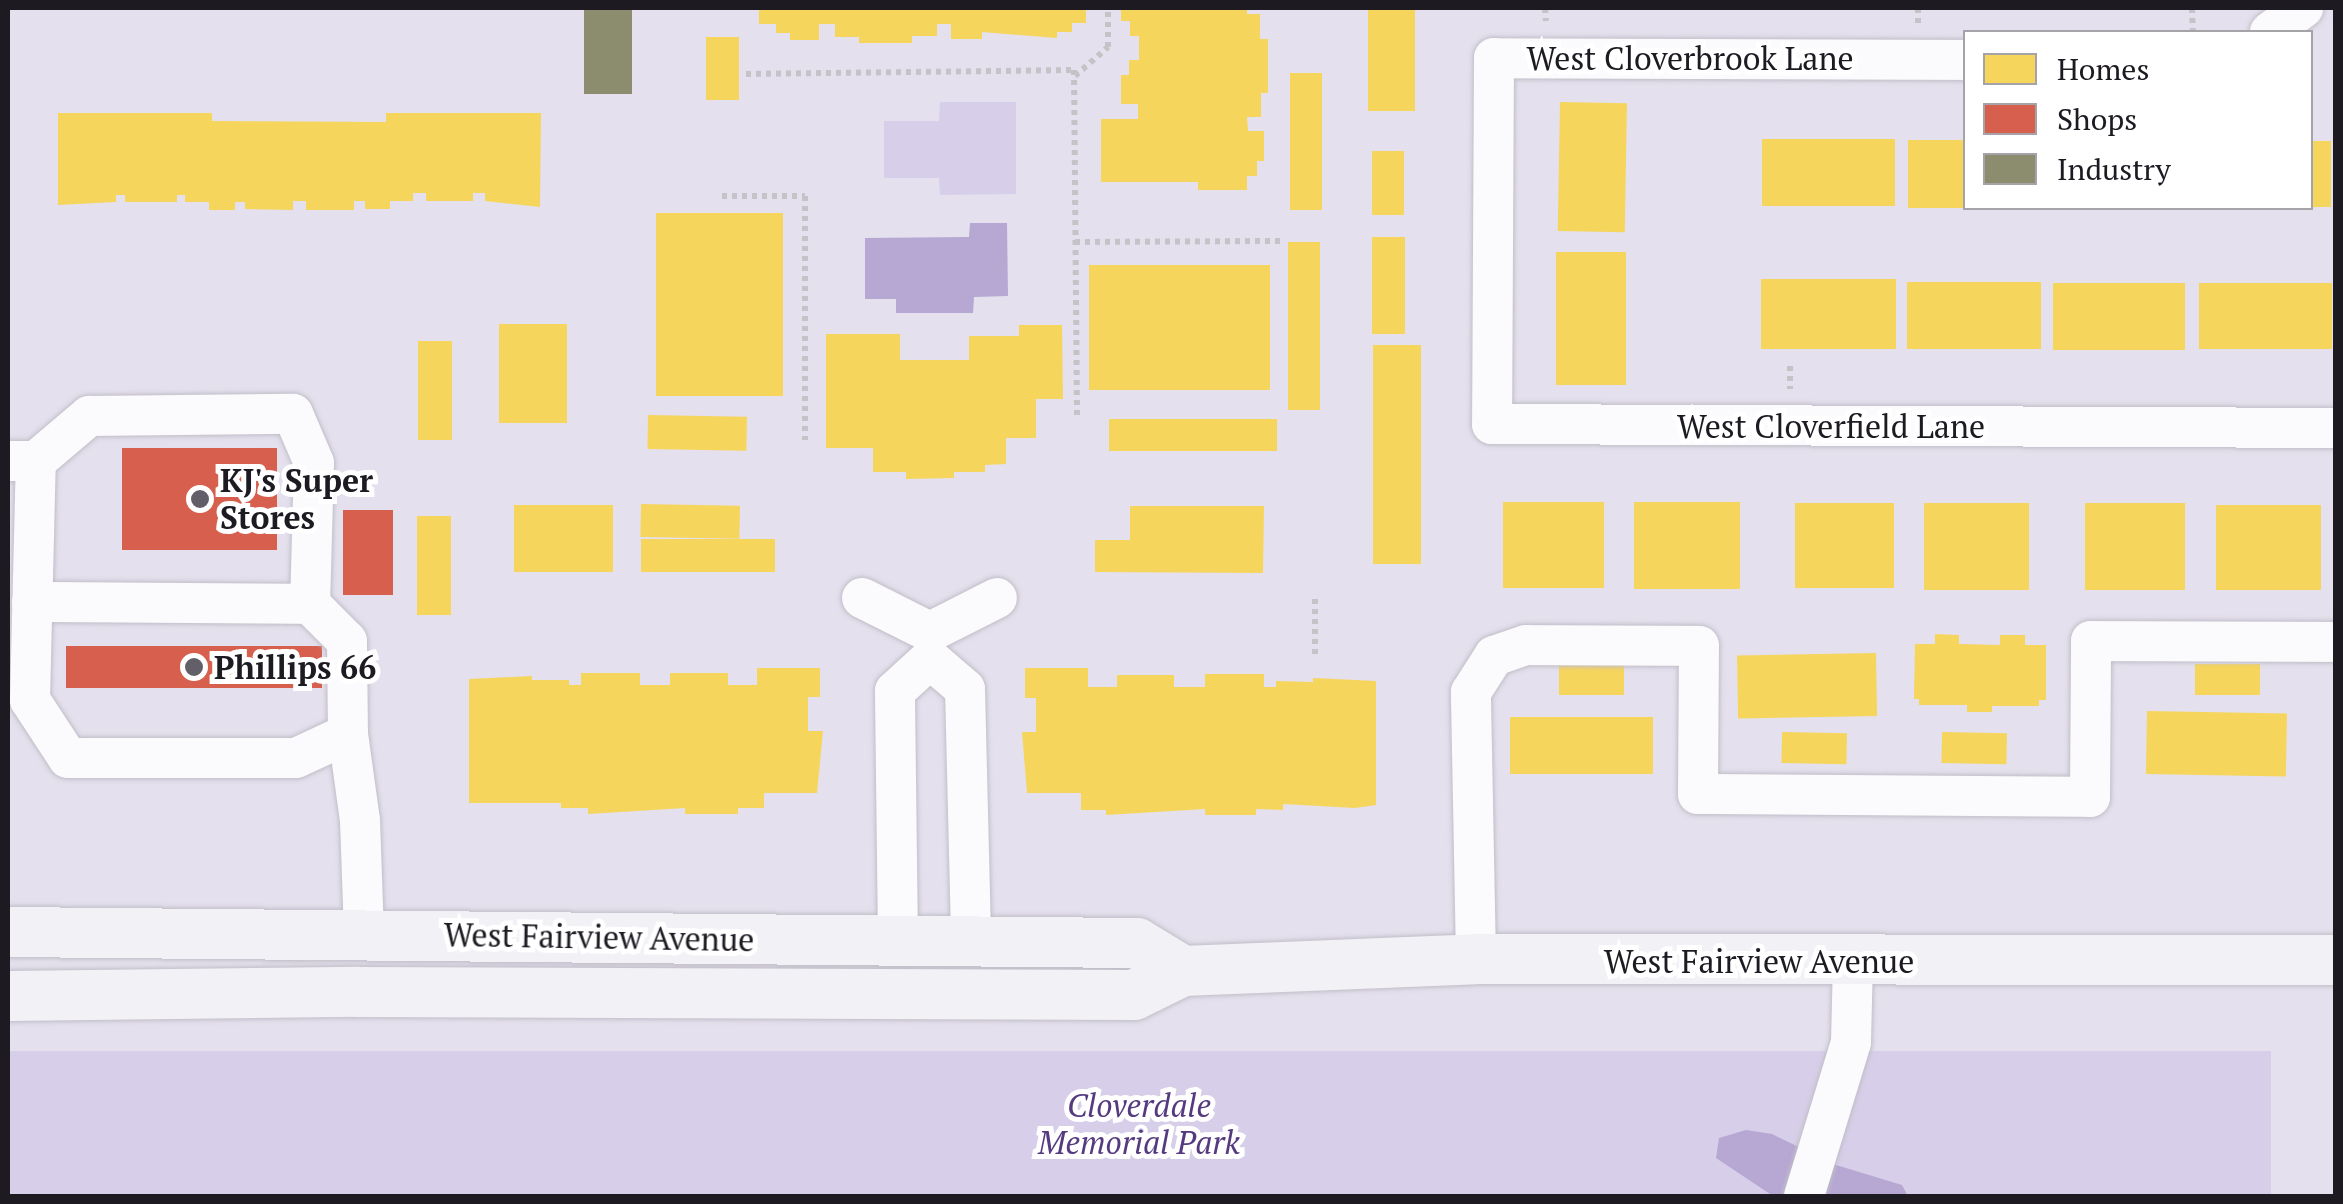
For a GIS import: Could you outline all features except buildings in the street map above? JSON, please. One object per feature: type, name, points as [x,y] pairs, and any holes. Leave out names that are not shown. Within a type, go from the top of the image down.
[{"type":"main road","name":"West Fairview Avenue","points":[[8,932],[1138,943],[1183,970]]},
{"type":"main road","name":"West Fairview Avenue","points":[[8,996],[358,992],[1134,995],[1183,970],[1476,959],[2336,960]]},
{"type":"street","points":[[2273,30],[2302,8]]},
{"type":"street","name":"West Cloverbrook Lane","points":[[1493,258],[1494,58],[1963,60]]},
{"type":"street","name":"West Cloverfield Lane","points":[[1493,258],[1492,424],[2336,428]]},
{"type":"street","points":[[310,604],[314,464],[293,414],[89,416],[22,462],[32,602],[30,700],[68,758],[296,758],[348,734]]},
{"type":"street","points":[[862,598],[930,645],[965,690],[971,941]]},
{"type":"street","points":[[898,941],[895,691],[930,645],[997,598]]},
{"type":"street","points":[[32,602],[310,604],[347,641],[348,734],[360,820],[364,933]]},
{"type":"street","points":[[1476,959],[1471,692],[1494,656],[1526,645],[1699,646],[1698,794],[2090,797],[2091,640],[2336,642]]},
{"type":"street","points":[[1804,1196],[1850,1042],[1854,962]]},
{"type":"path","points":[[1074,76],[1108,47],[1108,8]]},
{"type":"path","points":[[746,74],[1074,70],[1077,419]]},
{"type":"path","points":[[722,196],[805,196],[804,440]]},
{"type":"path","points":[[1075,242],[1284,242]]},
{"type":"path","points":[[1314,599],[1314,658]]},
{"type":"green space","points":[[940,102],[1016,102],[1016,194],[940,195],[939,178],[884,178],[884,121],[939,121]]},
{"type":"green space","name":"Cloverdale Memorial Park","points":[[8,1051],[2271,1051],[2271,1196],[8,1196]]},
{"type":"shaded area","points":[[970,223],[1007,223],[1008,296],[974,297],[973,313],[896,313],[896,299],[865,299],[865,238],[969,237]]},
{"type":"shaded area","points":[[1746,1130],[1772,1134],[1836,1165],[1902,1185],[1908,1196],[1773,1196],[1716,1158],[1719,1138]]},
{"type":"place","name":"KJ's Super Stores","points":[[200,499]]},
{"type":"place","name":"Phillips 66","points":[[194,667]]}]
